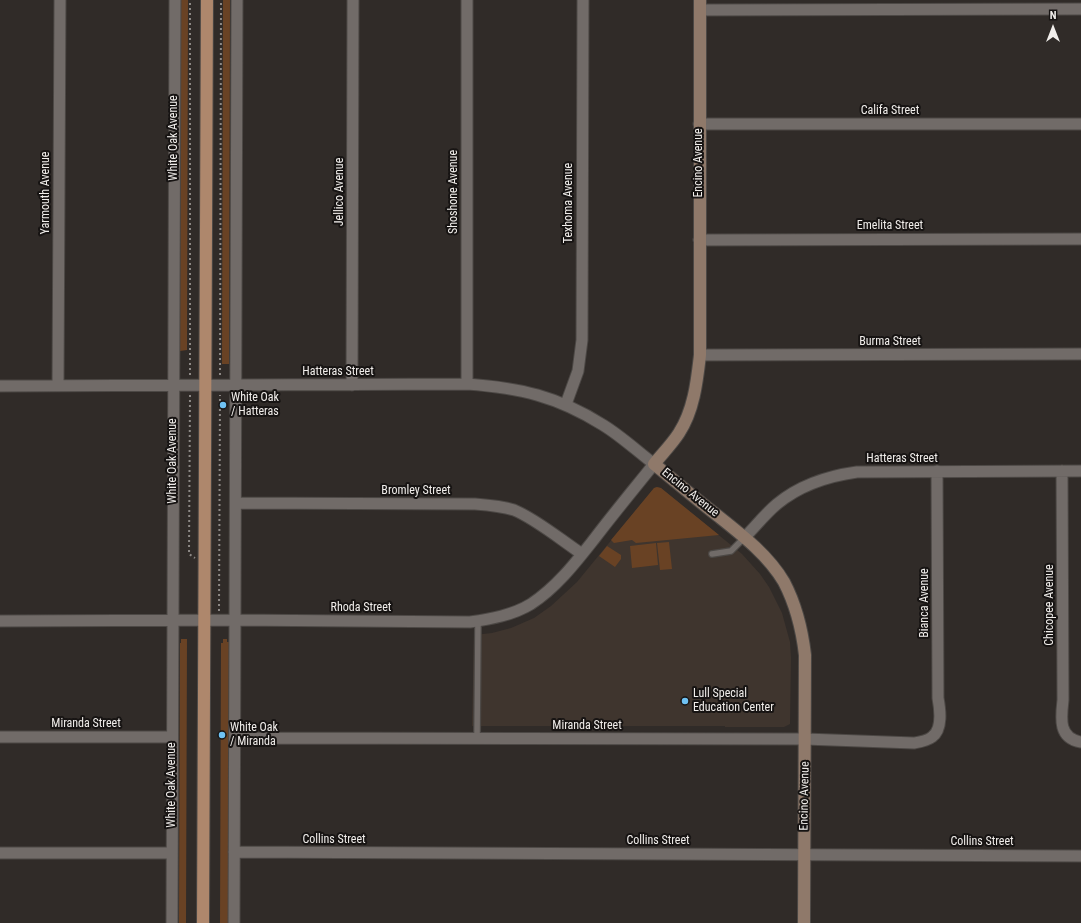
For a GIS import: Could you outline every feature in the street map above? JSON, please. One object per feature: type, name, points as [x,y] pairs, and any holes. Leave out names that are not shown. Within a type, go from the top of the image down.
[{"type":"main road","points":[[203,923],[207,0]]},
{"type":"street","name":"Yarmouth Avenue","points":[[58,385],[60,0]]},
{"type":"street","name":"White Oak Avenue","points":[[172,923],[175,0]]},
{"type":"street","points":[[234,923],[237,0]]},
{"type":"street","name":"Jellico Avenue","points":[[352,384],[353,0]]},
{"type":"street","name":"Shoshone Avenue","points":[[467,0],[467,384]]},
{"type":"street","name":"Texhoma Avenue","points":[[566,404],[578,371],[582,340],[583,0]]},
{"type":"street","points":[[700,5],[1081,9]]},
{"type":"street","name":"Encino Avenue","points":[[700,5],[700,355],[697,384],[686,418],[680,432],[654,464],[766,557],[776,570],[790,594],[799,619],[803,635],[805,655],[804,923]]},
{"type":"street","name":"Califa Street","points":[[699,124],[1081,124]]},
{"type":"street","name":"Emelita Street","points":[[699,240],[1081,239]]},
{"type":"street","name":"Burma Street","points":[[700,355],[1081,354]]},
{"type":"street","name":"Hatteras Street","points":[[0,386],[352,384],[467,384],[494,386],[544,396],[566,404],[604,426],[654,464]]},
{"type":"street","name":"Rhoda Street","points":[[0,621],[235,620],[463,622],[478,621],[509,614],[531,604],[548,592],[570,570],[654,464]]},
{"type":"street","name":"Bianca Avenue","points":[[936,734],[940,710],[938,690],[937,471]]},
{"type":"street","name":"Chicopee Avenue","points":[[1062,471],[1063,700],[1061,715],[1062,727],[1068,737],[1075,741],[1081,742]]},
{"type":"street","name":"Hatteras Street","points":[[744,538],[777,504],[798,490],[820,480],[836,475],[857,472],[1081,471]]},
{"type":"street","name":"Bromley Street","points":[[236,503],[487,505],[513,510],[528,517],[582,554]]},
{"type":"street","name":"Miranda Street","points":[[235,738],[805,739],[914,743],[931,738],[936,734]]},
{"type":"street","name":"Miranda Street","points":[[0,737],[172,737]]},
{"type":"street","name":"Collins Street","points":[[234,852],[1081,856]]},
{"type":"street","points":[[0,853],[172,853]]},
{"type":"lane","points":[[712,554],[731,551],[744,538]]},
{"type":"lane","points":[[477,739],[478,621]]},
{"type":"path","points":[[190,0],[190,372]]},
{"type":"path","points":[[220,373],[221,0]]},
{"type":"path","points":[[219,620],[220,397]]},
{"type":"path","points":[[190,398],[189,554],[205,567]]},
{"type":"shaded area","points":[[181,0],[188,0],[187,350],[180,351]]},
{"type":"shaded area","points":[[223,0],[230,0],[229,364],[222,364]]},
{"type":"shaded area","points":[[654,488],[661,488],[742,554],[760,574],[769,587],[782,613],[790,642],[790,724],[784,727],[472,726],[474,635],[492,633],[511,628],[534,618],[551,606],[577,582]]},
{"type":"shaded area","points":[[654,488],[661,488],[719,535],[636,543],[632,540],[614,543],[611,540]]},
{"type":"shaded area","points":[[669,542],[672,569],[660,570],[657,543]]},
{"type":"shaded area","points":[[656,543],[658,565],[632,568],[630,546]]},
{"type":"shaded area","points":[[607,546],[621,555],[621,559],[615,567],[599,556]]},
{"type":"shaded area","points":[[181,639],[187,639],[186,923],[179,923]]},
{"type":"shaded area","points":[[223,639],[227,639],[227,642],[229,642],[228,923],[220,923],[221,643],[223,643]]},
{"type":"place","name":"White Oak / Hatteras","points":[[223,405]]},
{"type":"place","name":"Lull Special Education Center","points":[[685,701]]},
{"type":"place","name":"White Oak / Miranda","points":[[222,735]]}]
